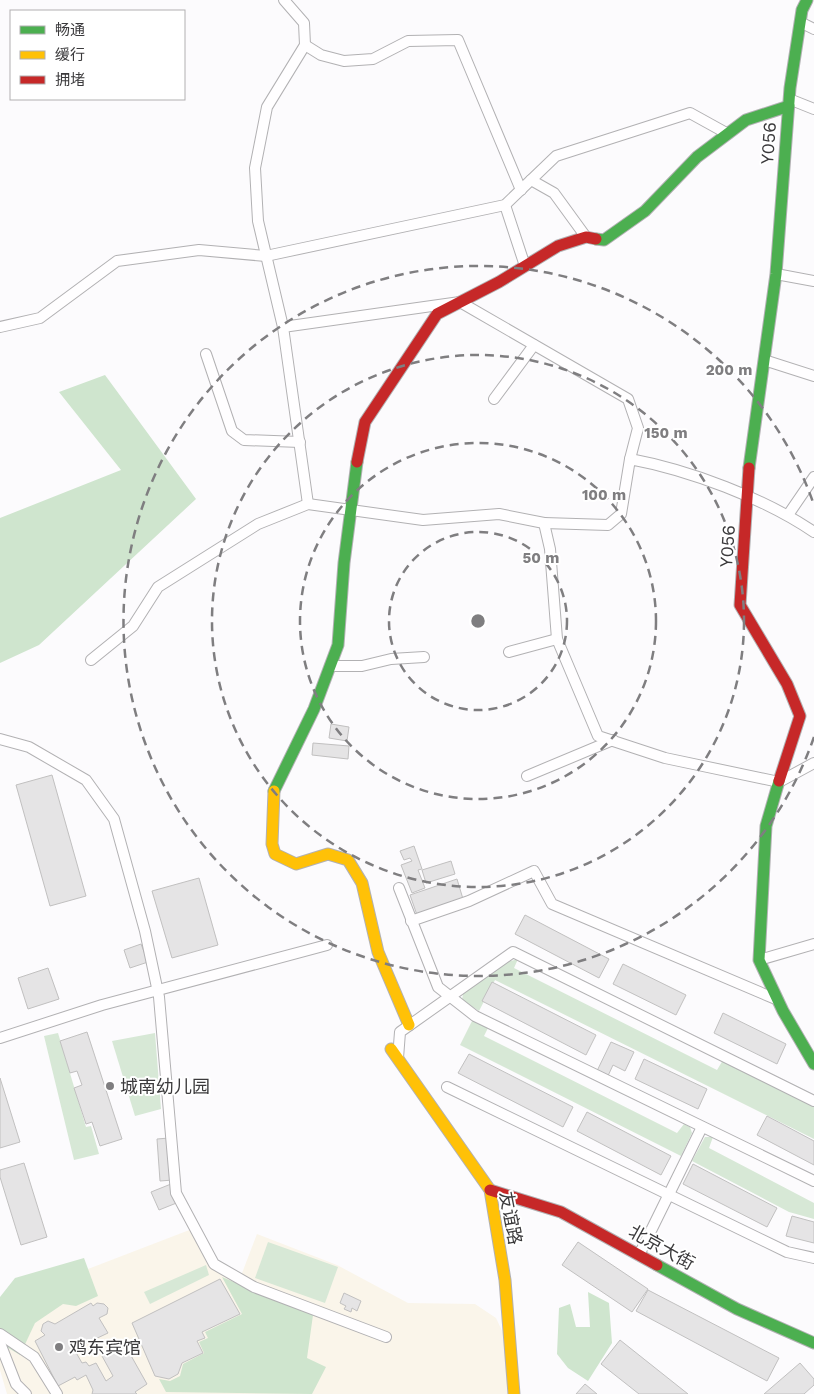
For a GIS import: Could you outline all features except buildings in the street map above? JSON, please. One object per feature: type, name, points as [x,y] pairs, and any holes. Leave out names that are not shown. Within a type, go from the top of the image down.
[{"type":"street","points":[[284,0],[304,23],[305,45],[267,107],[255,168],[258,221],[283,327],[308,504]]},
{"type":"street","name":"Y056","points":[[807,0],[802,10],[789,102],[776,274],[748,497],[740,605],[787,684],[800,716],[778,782],[766,826],[759,960],[778,1000],[813,1062]]},
{"type":"street","points":[[800,22],[814,29]]},
{"type":"street","points":[[305,45],[321,55],[344,61],[373,59],[408,41],[458,40],[521,190]]},
{"type":"street","points":[[410,1026],[378,952],[362,883],[348,860],[328,854],[296,864],[275,854],[272,844],[274,789],[314,709],[338,645],[350,511],[365,422],[437,314],[558,246],[586,237],[604,240],[645,211],[698,157],[746,120],[789,102],[814,109]]},
{"type":"street","points":[[0,326],[40,318],[117,261],[199,250],[266,256],[505,205],[556,156],[690,113],[728,134]]},
{"type":"street","points":[[531,180],[554,194],[586,237]]},
{"type":"street","points":[[505,205],[525,266]]},
{"type":"street","points":[[776,274],[814,281]]},
{"type":"street","points":[[91,660],[133,626],[158,587],[258,524],[308,504],[423,520],[499,514],[544,523],[608,525],[621,514],[630,459],[638,428],[628,398],[460,302],[283,327]]},
{"type":"street","points":[[494,399],[534,345]]},
{"type":"street","points":[[206,354],[232,431],[244,440],[300,442]]},
{"type":"street","points":[[764,360],[814,376]]},
{"type":"street","points":[[630,459],[662,465],[748,497],[788,515],[814,532]]},
{"type":"street","points":[[788,515],[814,477]]},
{"type":"street","points":[[544,523],[550,549],[557,639],[598,736],[665,758],[778,782],[814,763]]},
{"type":"street","points":[[509,652],[557,639]]},
{"type":"street","points":[[330,666],[362,666],[391,659],[424,657]]},
{"type":"street","points":[[0,739],[29,746],[86,780],[114,819],[145,931],[158,990],[176,1193],[214,1264],[254,1287],[386,1337]]},
{"type":"street","points":[[527,776],[613,740]]},
{"type":"street","points":[[411,922],[469,900],[534,871],[552,904],[778,1000]]},
{"type":"street","points":[[399,888],[438,987],[475,1016],[814,1181]]},
{"type":"street","points":[[759,960],[814,944]]},
{"type":"street","points":[[0,1038],[102,1005],[327,945]]},
{"type":"street","points":[[394,1054],[400,1032],[513,952],[814,1101]]},
{"type":"street","name":"友谊路","points":[[394,1054],[490,1190],[505,1280],[514,1394]]},
{"type":"street","points":[[447,1087],[788,1252],[814,1258]]},
{"type":"street","points":[[639,1255],[702,1127]]},
{"type":"street","name":"北京大街","points":[[490,1190],[561,1212],[737,1309],[814,1343]]},
{"type":"street","points":[[0,1334],[34,1357],[57,1394]]},
{"type":"street","points":[[0,1343],[16,1384],[26,1394]]},
{"type":"shaded area","points":[[192,1229],[212,1268],[239,1281],[257,1234],[337,1265],[408,1303],[475,1304],[496,1318],[504,1335],[508,1394],[7,1394],[0,1370],[0,1349],[36,1289]]},
{"type":"green space","points":[[105,375],[196,499],[39,645],[0,663],[0,518],[121,470],[59,392]]},
{"type":"green space","points":[[518,959],[514,968],[717,1070],[723,1060],[814,1105],[814,1139],[495,980],[479,1011],[462,1000],[463,994],[507,962]]},
{"type":"green space","points":[[473,1019],[488,1028],[484,1036],[677,1133],[684,1124],[690,1127],[692,1133],[681,1156],[460,1045]]},
{"type":"green space","points":[[58,1033],[86,1127],[91,1126],[99,1154],[74,1160],[44,1036]]},
{"type":"green space","points":[[155,1033],[161,1109],[135,1116],[112,1041]]},
{"type":"green space","points":[[705,1137],[713,1137],[709,1148],[814,1203],[814,1219],[789,1212],[692,1161]]},
{"type":"green space","points":[[268,1242],[338,1267],[325,1303],[255,1278]]},
{"type":"green space","points":[[84,1258],[98,1296],[76,1306],[63,1304],[35,1323],[20,1355],[0,1343],[0,1297],[15,1278]]},
{"type":"green space","points":[[206,1265],[209,1275],[150,1304],[144,1292]]},
{"type":"green space","points":[[222,1277],[313,1315],[307,1358],[326,1367],[312,1394],[166,1392],[159,1379],[170,1381],[180,1376],[183,1364],[204,1353],[199,1342],[208,1338],[205,1332],[242,1314]]},
{"type":"green space","points":[[588,1292],[609,1303],[612,1343],[588,1381],[568,1368],[557,1354],[559,1308],[570,1304],[576,1327],[590,1327]]},
{"type":"traffic: fast","points":[[749,468],[776,274],[790,88],[802,10],[807,0]]},
{"type":"traffic: fast","points":[[596,239],[604,240],[645,211],[697,157],[746,120],[789,106]]},
{"type":"traffic: fast","points":[[274,791],[314,709],[338,645],[344,563],[357,462]]},
{"type":"traffic: fast","points":[[779,781],[766,826],[759,960],[783,1011],[814,1064]]},
{"type":"traffic: fast","points":[[657,1265],[737,1309],[814,1343]]},
{"type":"traffic: slow","points":[[274,791],[272,844],[275,854],[296,864],[328,854],[348,860],[362,883],[378,952],[409,1025]]},
{"type":"traffic: slow","points":[[391,1049],[490,1190],[505,1280],[514,1394]]},
{"type":"traffic: jam","points":[[357,462],[365,422],[437,314],[499,282],[558,246],[586,237],[596,239]]},
{"type":"traffic: jam","points":[[749,468],[740,605],[787,684],[800,716],[779,781]]},
{"type":"traffic: jam","points":[[490,1190],[561,1212],[657,1265]]},
{"type":"place","name":"城南幼儿园","points":[[110,1086]]},
{"type":"place","name":"鸡东宾馆","points":[[59,1347]]}]
